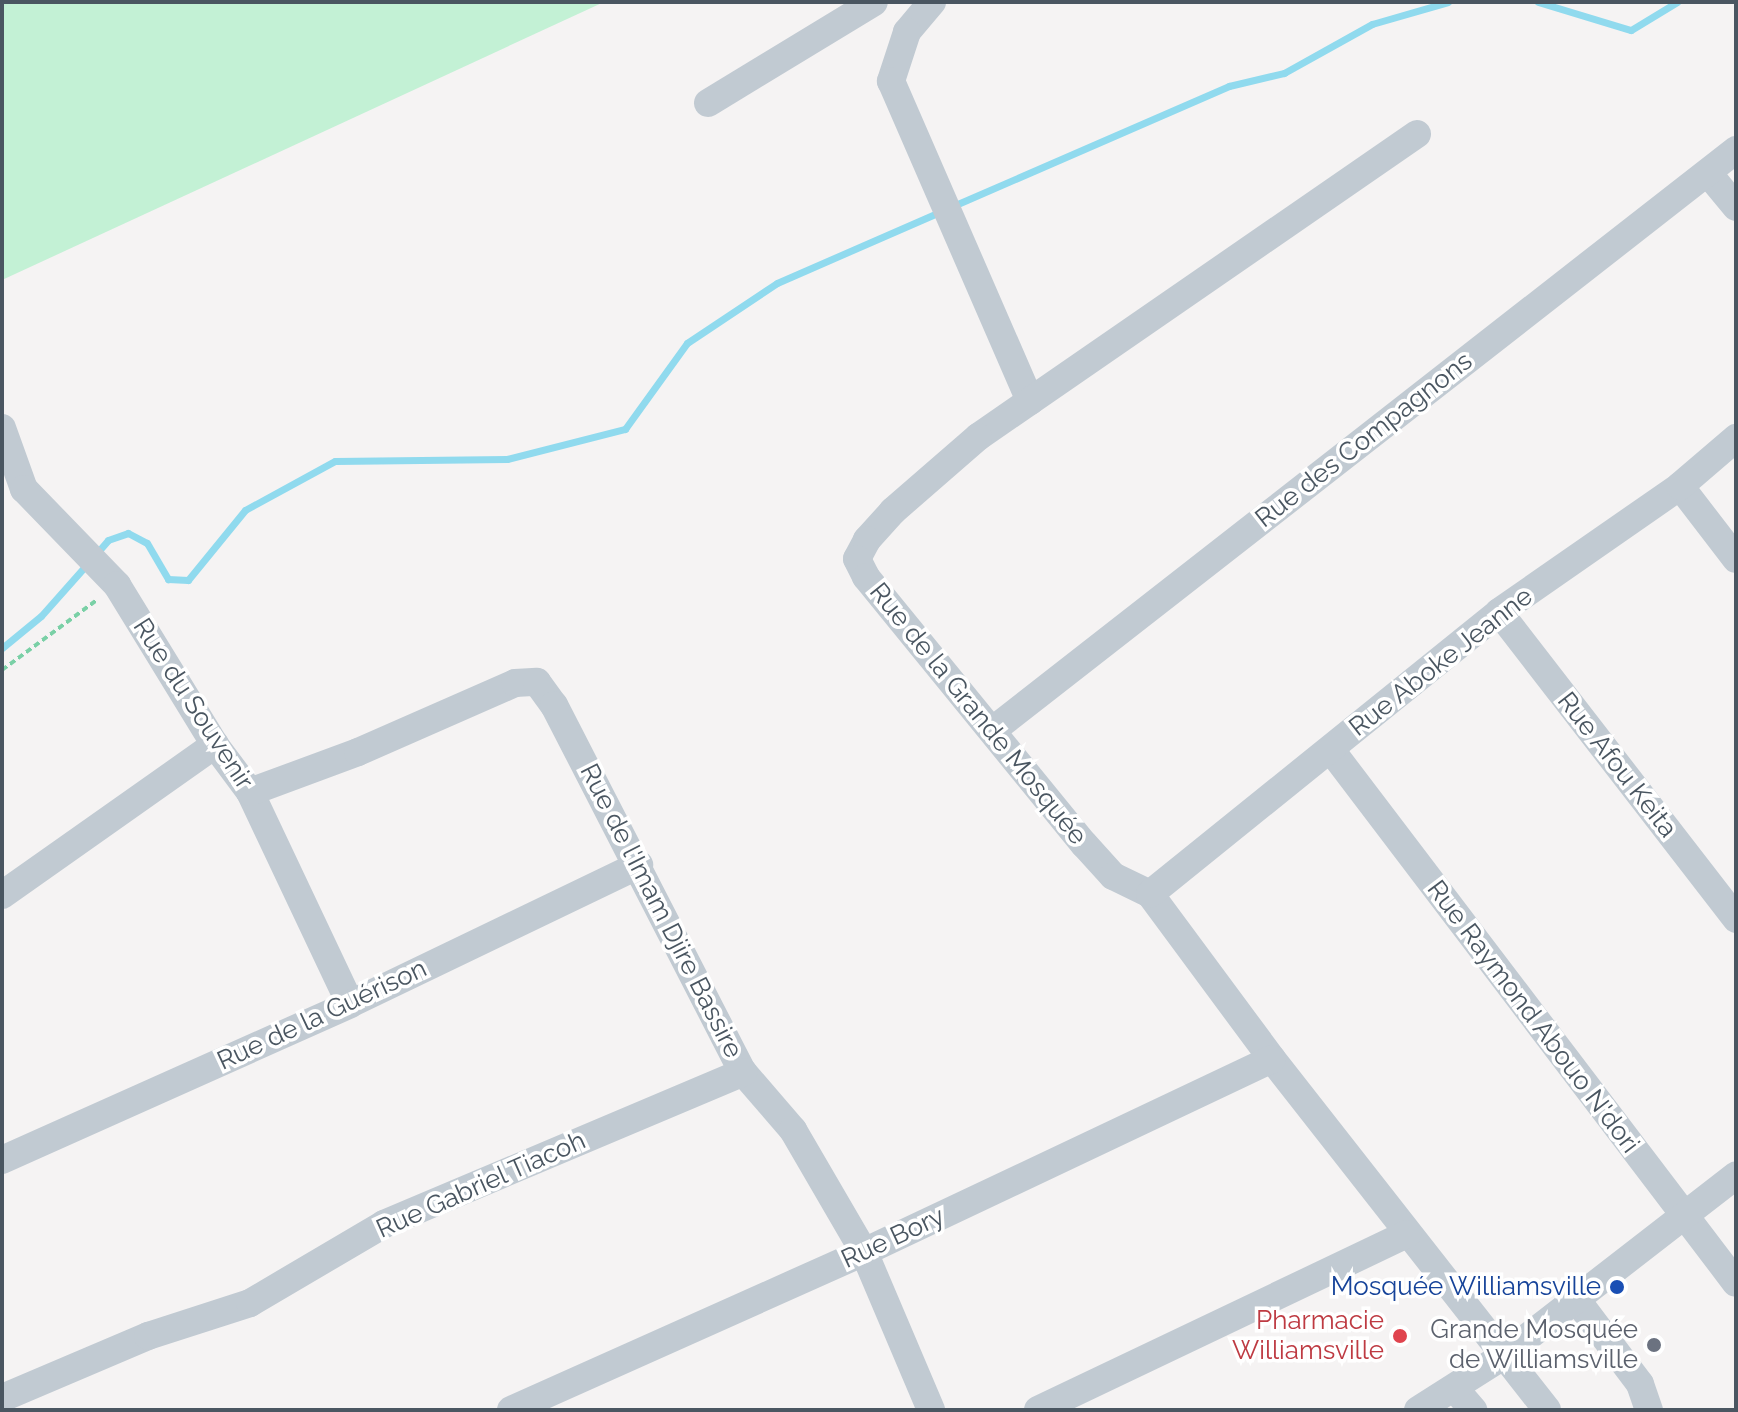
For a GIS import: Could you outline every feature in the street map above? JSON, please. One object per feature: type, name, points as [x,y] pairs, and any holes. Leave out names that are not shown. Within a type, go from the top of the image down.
[{"type":"street","points":[[708,103],[874,2]]},
{"type":"street","points":[[932,2],[907,32],[891,81],[1030,401]]},
{"type":"street","name":"Rue de la Grande Mosquée","points":[[1417,134],[978,437],[893,511],[867,540],[857,559],[866,577],[1113,876],[1150,894],[1272,1059],[1547,1410]]},
{"type":"street","name":"Rue des Compagnons","points":[[993,730],[1736,150]]},
{"type":"street","points":[[1708,173],[1736,207]]},
{"type":"street","name":"Rue Aboke Jeanne","points":[[1150,894],[1499,612],[1680,486],[1736,438]]},
{"type":"street","name":"Rue du Souvenir","points":[[4,442],[24,489],[117,585],[215,745],[250,792],[350,1004]]},
{"type":"street","points":[[1680,486],[1736,559]]},
{"type":"street","name":"Rue Afou Keita","points":[[1499,612],[1736,919]]},
{"type":"street","name":"Rue de l'Imam Djire Bassire","points":[[250,792],[358,752],[515,683],[537,682],[554,705],[639,865],[743,1072],[793,1130],[864,1252],[931,1410]]},
{"type":"street","points":[[2,895],[215,745]]},
{"type":"street","name":"Rue Raymond Abouo N'dori","points":[[1331,750],[1736,1283]]},
{"type":"street","name":"Rue de la Guérison","points":[[2,1160],[350,1004],[639,865]]},
{"type":"street","name":"Rue Bory","points":[[511,1410],[864,1252],[1272,1059]]},
{"type":"street","name":"Rue Gabriel Tiacoh","points":[[2,1398],[148,1336],[250,1303],[384,1224],[743,1072]]},
{"type":"street","points":[[1420,1410],[1464,1399],[1503,1356],[1736,1175]]},
{"type":"street","points":[[1038,1410],[1407,1234]]},
{"type":"street","points":[[1576,1299],[1640,1384],[1649,1410]]},
{"type":"path","points":[[2,670],[117,585]]},
{"type":"green space","points":[[2,2],[604,2],[2,280]]},
{"type":"waterway","points":[[953,206],[1229,86],[1284,73],[1372,24],[1448,2]]},
{"type":"waterway","points":[[1538,2],[1631,30],[1677,2]]},
{"type":"waterway","points":[[96,554],[108,540],[128,533],[147,543],[168,579],[188,580],[245,510],[335,461],[507,459],[625,429],[687,343],[777,283],[942,211]]},
{"type":"waterway","points":[[2,648],[41,616],[88,563]]},
{"type":"place","name":"Mosquée Williamsville","points":[[1617,1287]]},
{"type":"place","name":"Pharmacie Williamsville","points":[[1400,1336]]},
{"type":"place","name":"Grande Mosquée de Williamsville","points":[[1654,1345]]}]
